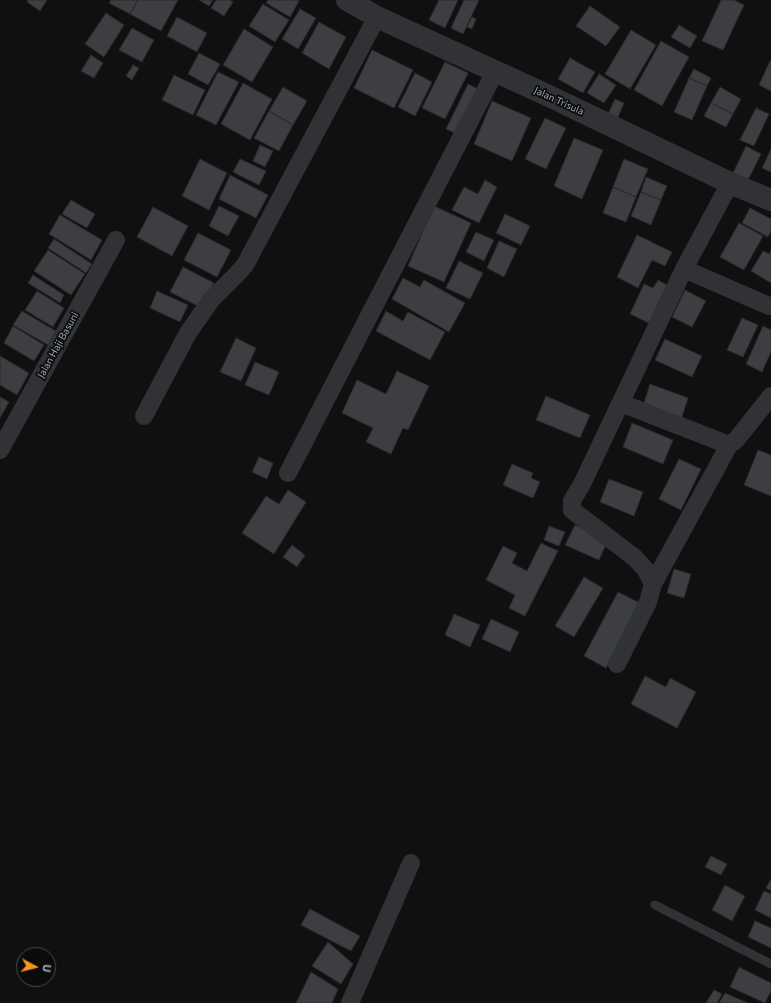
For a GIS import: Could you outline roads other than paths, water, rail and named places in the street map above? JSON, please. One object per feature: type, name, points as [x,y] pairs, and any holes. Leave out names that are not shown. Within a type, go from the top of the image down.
[{"type":"street","name":"Jalan Trisula","points":[[347,0],[377,17],[730,183],[771,200]]},
{"type":"street","points":[[144,416],[188,333],[211,300],[245,265],[377,17]]},
{"type":"street","points":[[288,473],[495,72]]},
{"type":"street","points":[[653,584],[646,570],[635,558],[572,510],[572,501],[582,484],[684,269],[730,183]]},
{"type":"street","name":"Jalan Haji Basuni","points":[[0,450],[116,240]]},
{"type":"street","points":[[684,269],[769,306]]},
{"type":"street","points":[[617,664],[648,602],[653,584],[729,445],[736,440],[771,396]]},
{"type":"street","points":[[621,403],[729,445]]},
{"type":"street","points":[[350,1003],[410,863]]},
{"type":"lane","points":[[655,905],[771,964]]}]
